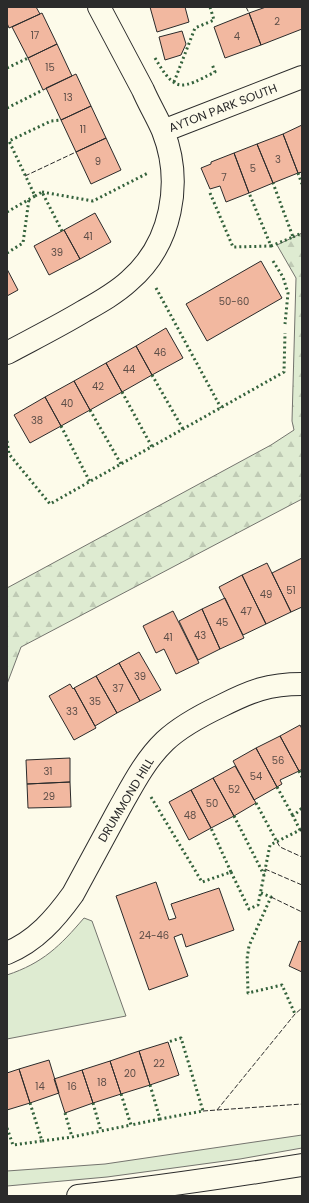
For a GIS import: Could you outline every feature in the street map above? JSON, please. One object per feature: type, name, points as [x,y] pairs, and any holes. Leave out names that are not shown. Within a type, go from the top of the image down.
[{"type":"street","name":"AYTON PARK SOUTH","points":[[99,7],[163,131],[302,77]]},
{"type":"street","points":[[7,353],[109,296],[130,280],[145,264],[164,231],[169,216],[172,197],[173,180],[163,131]]},
{"type":"street","name":"DRUMMOND HILL","points":[[7,953],[18,948],[36,936],[49,925],[62,909],[73,894],[132,786],[149,760],[165,741],[189,724],[248,692],[268,686],[302,684]]},
{"type":"street","points":[[78,1196],[224,1178],[302,1165]]},
{"type":"green space","points":[[302,233],[302,499],[21,647],[7,684],[7,588],[271,445],[294,430],[292,421],[296,278],[277,245]]},
{"type":"green space","points":[[84,918],[92,921],[126,1016],[7,1039],[7,975],[41,959],[59,945]]},
{"type":"green space","points":[[302,1135],[302,1148],[240,1159],[107,1177],[7,1186],[7,1171],[105,1164]]},
{"type":"building","points":[[7,7],[36,7],[40,14],[9,28],[7,23]]},
{"type":"building","points":[[150,7],[185,7],[189,22],[157,32]]},
{"type":"building","points":[[266,7],[302,7],[302,29],[261,45],[249,13]]},
{"type":"building","points":[[42,13],[57,44],[28,58],[12,27]]},
{"type":"building","points":[[249,13],[261,45],[225,58],[214,27]]},
{"type":"building","points":[[182,31],[186,44],[181,55],[165,60],[159,37]]},
{"type":"building","points":[[57,44],[72,76],[43,90],[28,58]]},
{"type":"building","points":[[76,74],[91,106],[61,120],[46,88]]},
{"type":"building","points":[[91,106],[106,138],[76,152],[61,120]]},
{"type":"building","points":[[302,125],[302,172],[298,173],[283,134]]},
{"type":"building","points":[[283,134],[298,173],[273,183],[257,144]]},
{"type":"building","points":[[106,138],[121,170],[91,184],[76,152]]},
{"type":"building","points":[[257,144],[273,183],[249,193],[234,153]]},
{"type":"building","points":[[234,153],[249,193],[226,202],[220,186],[210,189],[201,168],[211,164],[211,162]]},
{"type":"building","points":[[95,213],[111,242],[80,259],[64,230]]},
{"type":"building","points":[[64,230],[80,259],[49,275],[34,246]]},
{"type":"building","points":[[261,261],[282,298],[207,341],[186,304]]},
{"type":"building","points":[[7,269],[18,290],[7,296]]},
{"type":"building","points":[[166,328],[183,358],[152,375],[136,346]]},
{"type":"building","points":[[136,346],[152,375],[122,392],[106,363]]},
{"type":"building","points":[[106,363],[122,392],[90,410],[74,381]]},
{"type":"building","points":[[74,381],[90,410],[61,426],[45,397]]},
{"type":"building","points":[[45,397],[61,426],[30,443],[14,415]]},
{"type":"building","points":[[302,558],[302,607],[291,612],[272,573]]},
{"type":"building","points":[[267,563],[291,612],[266,624],[242,575]]},
{"type":"building","points":[[242,575],[266,624],[243,635],[219,587]]},
{"type":"building","points":[[225,598],[244,638],[220,649],[202,609]]},
{"type":"building","points":[[202,609],[220,649],[198,660],[179,621]]},
{"type":"building","points":[[173,611],[199,663],[176,674],[164,649],[156,653],[143,626]]},
{"type":"building","points":[[139,652],[161,690],[140,701],[119,663]]},
{"type":"building","points":[[119,663],[140,701],[117,713],[96,676]]},
{"type":"building","points":[[96,676],[117,713],[95,726],[74,688]]},
{"type":"building","points":[[70,684],[73,689],[74,688],[96,728],[74,740],[49,696]]},
{"type":"building","points":[[300,725],[302,729],[302,769],[299,771],[280,736]]},
{"type":"building","points":[[280,736],[299,771],[280,780],[282,784],[277,787],[256,748]]},
{"type":"building","points":[[256,748],[277,787],[254,800],[233,761]]},
{"type":"building","points":[[70,758],[70,782],[27,784],[26,760]]},
{"type":"building","points":[[235,766],[256,803],[234,816],[213,778]]},
{"type":"building","points":[[213,778],[234,816],[211,828],[191,790]]},
{"type":"building","points":[[70,782],[71,807],[28,808],[27,784]]},
{"type":"building","points":[[191,790],[211,828],[189,840],[169,802]]},
{"type":"building","points":[[156,882],[169,920],[176,918],[171,904],[219,888],[234,930],[186,947],[182,934],[174,937],[188,976],[149,990],[116,896]]},
{"type":"building","points":[[299,941],[302,942],[302,972],[289,966]]},
{"type":"building","points":[[168,1042],[179,1075],[150,1085],[139,1051]]},
{"type":"building","points":[[139,1051],[150,1085],[121,1094],[110,1061]]},
{"type":"building","points":[[49,1060],[59,1093],[30,1103],[19,1069]]},
{"type":"building","points":[[110,1061],[121,1094],[93,1103],[82,1070]]},
{"type":"building","points":[[19,1069],[30,1103],[7,1110],[7,1073]]},
{"type":"building","points":[[82,1070],[93,1103],[65,1113],[54,1079]]},
{"type":"hedge","points":[[174,82],[195,28],[214,20],[210,7]]},
{"type":"hedge","points":[[7,68],[28,58]]},
{"type":"hedge","points":[[155,58],[168,78],[174,83],[180,85],[187,85],[215,72],[212,64]]},
{"type":"hedge","points":[[7,108],[43,90]]},
{"type":"hedge","points":[[7,212],[35,196],[9,141],[51,121],[61,120]]},
{"type":"hedge","points":[[42,192],[93,201],[148,173]]},
{"type":"hedge","points":[[298,173],[302,184]]},
{"type":"hedge","points":[[271,246],[293,237],[273,183]]},
{"type":"hedge","points":[[35,196],[42,192],[62,231]]},
{"type":"hedge","points":[[210,193],[233,247],[271,246],[249,193]]},
{"type":"hedge","points":[[7,253],[23,243],[29,199]]},
{"type":"hedge","points":[[293,237],[302,233]]},
{"type":"hedge","points":[[273,261],[283,277],[288,293],[285,324]]},
{"type":"hedge","points":[[156,288],[221,408]]},
{"type":"hedge","points":[[7,441],[9,454],[50,504],[284,372],[285,333]]},
{"type":"hedge","points":[[152,375],[183,429]]},
{"type":"hedge","points":[[122,392],[152,447]]},
{"type":"hedge","points":[[90,410],[121,464]]},
{"type":"hedge","points":[[61,426],[90,482]]},
{"type":"hedge","points":[[299,771],[302,777]]},
{"type":"hedge","points":[[277,787],[293,816]]},
{"type":"hedge","points":[[151,797],[202,882],[231,872],[211,828]]},
{"type":"hedge","points":[[256,803],[277,842]]},
{"type":"hedge","points":[[300,830],[293,816],[302,808]]},
{"type":"hedge","points":[[234,816],[264,875]]},
{"type":"hedge","points":[[231,872],[249,909],[258,905],[270,845],[302,829]]},
{"type":"hedge","points":[[261,893],[271,897],[249,946],[247,959],[248,993],[282,985],[295,1014]]},
{"type":"hedge","points":[[150,1085],[160,1119],[203,1111],[181,1038],[168,1042]]},
{"type":"hedge","points":[[121,1094],[131,1125],[160,1119]]},
{"type":"hedge","points":[[30,1103],[42,1141],[72,1137]]},
{"type":"hedge","points":[[93,1103],[101,1131],[131,1125]]},
{"type":"hedge","points":[[65,1113],[72,1137],[101,1131]]},
{"type":"hedge","points":[[7,1128],[13,1145],[42,1141]]},
{"type":"fence","points":[[246,7],[249,13]]},
{"type":"fence","points":[[25,176],[76,152]]},
{"type":"fence","points":[[277,842],[280,847],[302,857]]},
{"type":"fence","points":[[265,869],[302,885]]},
{"type":"fence","points":[[271,897],[302,912]]},
{"type":"fence","points":[[217,1110],[295,1014],[302,1008]]},
{"type":"fence","points":[[203,1111],[302,1104]]}]
